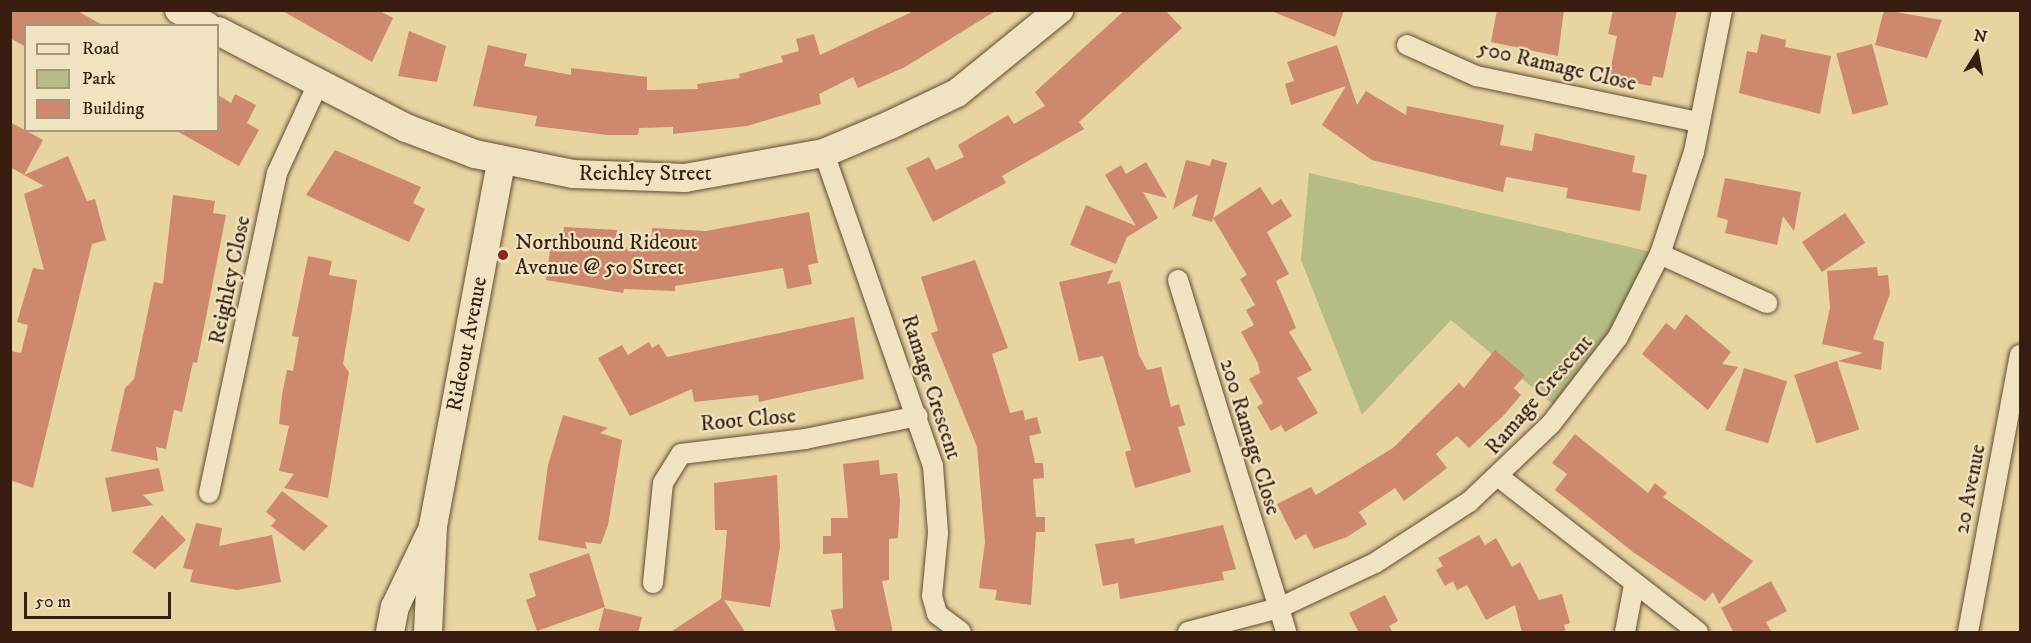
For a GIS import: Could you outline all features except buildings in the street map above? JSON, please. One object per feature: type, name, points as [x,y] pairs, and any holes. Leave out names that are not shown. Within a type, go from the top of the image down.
[{"type":"street","points":[[179,10],[204,24]]},
{"type":"street","name":"Reichley Street","points":[[219,32],[406,128],[501,162],[573,174],[685,178],[824,153],[957,93],[1059,10]]},
{"type":"street","name":"Ramage Crescent","points":[[1188,633],[1279,608],[1383,559],[1499,477],[1591,376],[1618,337],[1660,254],[1700,122],[1722,10]]},
{"type":"street","name":"500 Ramage Close","points":[[1407,45],[1476,76],[1700,122]]},
{"type":"street","name":"Reighley Close","points":[[209,493],[277,173],[318,84]]},
{"type":"street","name":"Ramage Crescent","points":[[824,153],[918,417],[937,490],[932,596],[937,614],[960,633]]},
{"type":"street","name":"Rideout Avenue","points":[[428,633],[433,526],[501,162]]},
{"type":"street","points":[[1660,254],[1767,303]]},
{"type":"street","name":"200 Ramage Close","points":[[1178,280],[1286,633]]},
{"type":"street","name":"20 Avenue","points":[[1968,633],[2020,355]]},
{"type":"street","name":"Root Close","points":[[653,583],[663,483],[681,454],[804,439],[918,417]]},
{"type":"street","points":[[1499,477],[1698,633]]},
{"type":"street","name":"Rideout Avenue","points":[[390,633],[395,607],[433,526]]},
{"type":"street","points":[[1625,633],[1634,585]]},
{"type":"green space","points":[[1309,173],[1660,254],[1562,412],[1451,320],[1362,415],[1301,260]]},
{"type":"place","name":"Northbound Rideout Avenue @ 50 Street","points":[[503,255]]}]
